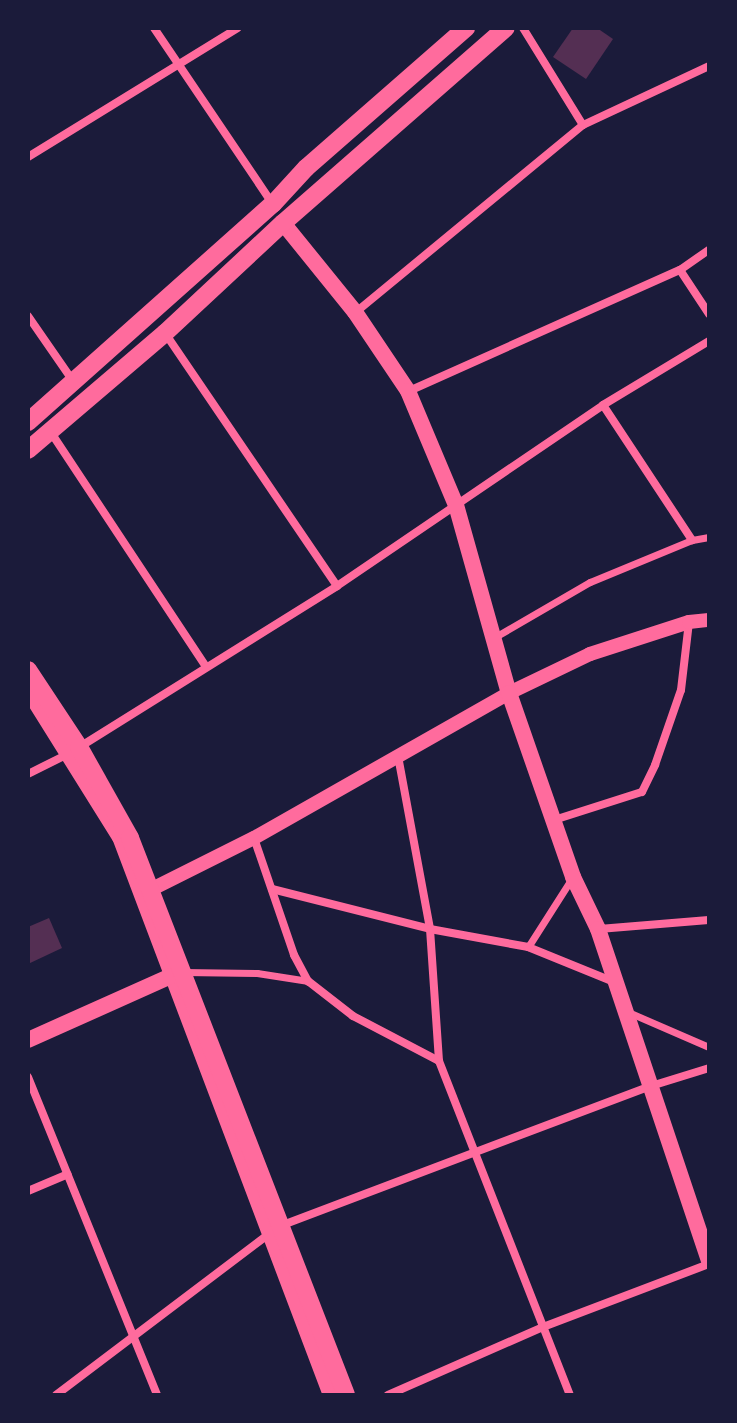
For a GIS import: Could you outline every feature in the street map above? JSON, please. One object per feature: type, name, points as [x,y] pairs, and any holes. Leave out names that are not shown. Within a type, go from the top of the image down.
[{"type":"main road","points":[[28,422],[273,204],[306,168],[466,28]]},
{"type":"main road","points":[[28,450],[165,333],[283,223],[506,28]]},
{"type":"main road","points":[[273,204],[283,223],[355,312],[408,391],[456,505],[509,693],[573,877],[598,929],[709,1262]]},
{"type":"main road","points":[[28,670],[120,837],[274,1231],[331,1395]]},
{"type":"main road","points":[[28,690],[74,750],[126,830],[150,890],[175,974]]},
{"type":"main road","points":[[28,1040],[175,974]]},
{"type":"main road","points":[[274,1231],[346,1395]]},
{"type":"street","points":[[154,28],[273,204]]},
{"type":"street","points":[[28,157],[238,28]]},
{"type":"street","points":[[523,28],[583,125]]},
{"type":"street","points":[[355,312],[583,125],[709,66]]},
{"type":"street","points":[[408,391],[680,270],[709,250]]},
{"type":"street","points":[[680,270],[709,314]]},
{"type":"street","points":[[28,316],[74,382]]},
{"type":"street","points":[[165,333],[337,586]]},
{"type":"street","points":[[28,774],[74,750],[337,586],[603,405],[709,341]]},
{"type":"street","points":[[603,405],[692,540]]},
{"type":"street","points":[[49,431],[206,667]]},
{"type":"street","points":[[493,638],[590,582],[692,540],[709,537]]},
{"type":"street","points":[[150,890],[254,838],[509,693],[590,654],[689,622],[709,620]]},
{"type":"street","points":[[554,820],[642,792],[655,765],[681,690],[689,622]]},
{"type":"street","points":[[398,756],[430,929],[439,1061],[570,1395]]},
{"type":"street","points":[[254,838],[294,955],[308,981],[353,1016],[439,1061]]},
{"type":"street","points":[[528,947],[573,877]]},
{"type":"street","points":[[272,889],[430,929],[528,947],[616,983]]},
{"type":"street","points":[[598,929],[709,920]]},
{"type":"street","points":[[175,974],[257,973],[308,981]]},
{"type":"street","points":[[626,1012],[709,1047]]},
{"type":"street","points":[[56,1395],[274,1231],[651,1086],[709,1068]]},
{"type":"street","points":[[28,1077],[157,1395]]},
{"type":"street","points":[[28,1191],[68,1174]]},
{"type":"street","points":[[388,1395],[543,1327],[709,1262]]},
{"type":"building","points":[[573,28],[597,28],[613,39],[586,79],[553,57]]},
{"type":"building","points":[[49,918],[62,948],[28,964],[28,927]]}]
